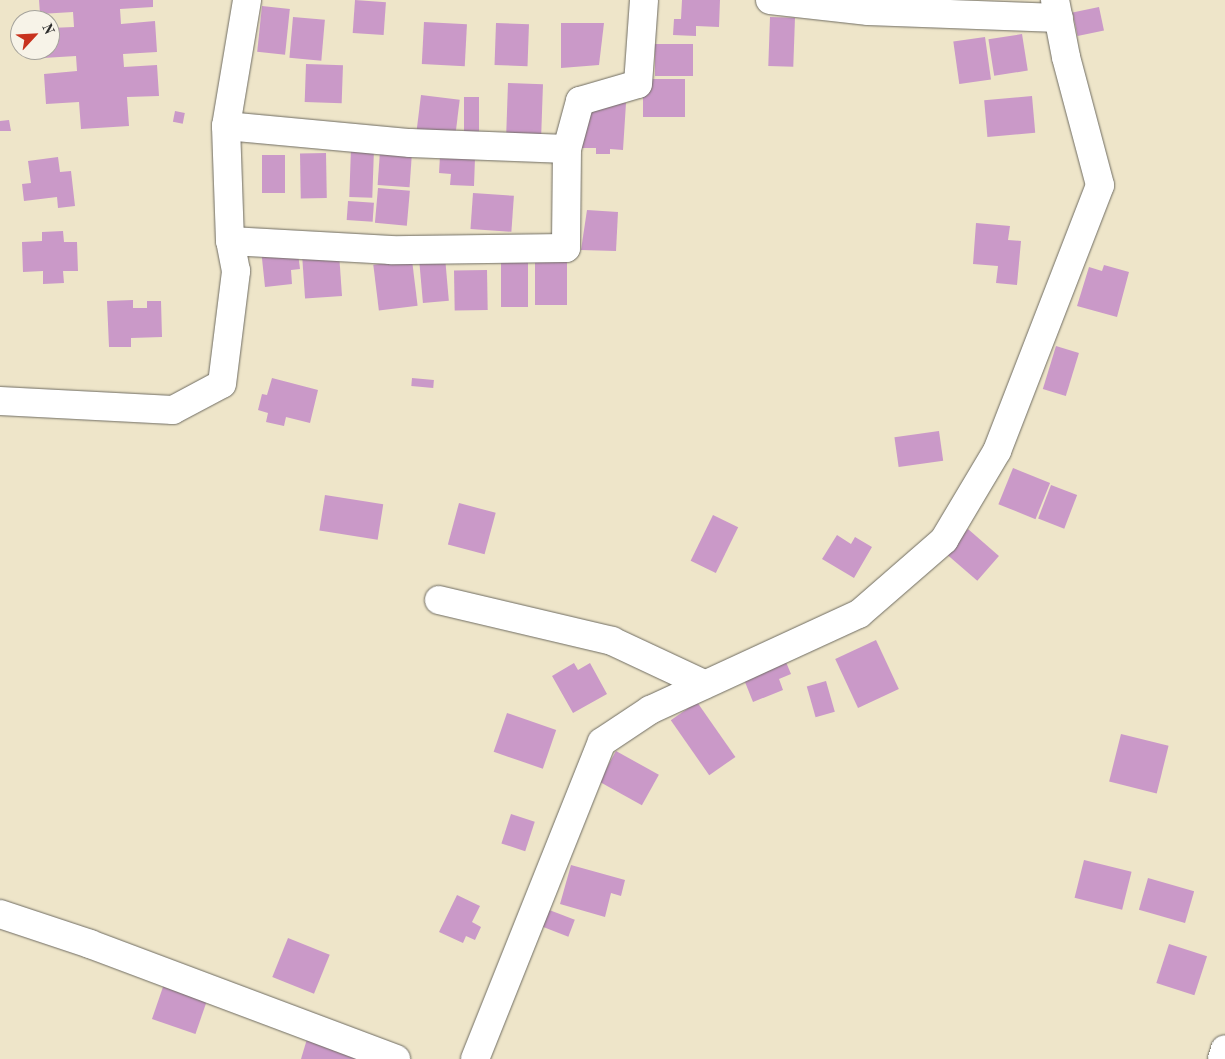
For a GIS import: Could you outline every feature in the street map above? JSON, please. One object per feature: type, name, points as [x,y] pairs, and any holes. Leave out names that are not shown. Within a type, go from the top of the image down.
[{"type":"street","points":[[0,402],[173,410],[222,384],[236,271],[230,240],[226,126],[248,0]]},
{"type":"street","points":[[230,240],[392,250],[566,248],[567,149],[580,101],[638,84],[644,0]]},
{"type":"street","points":[[475,1059],[602,742],[650,710],[859,614],[944,540],[997,451],[1100,185],[1057,9],[868,11],[770,0]]},
{"type":"street","points":[[226,126],[410,143],[567,149]]},
{"type":"street","points":[[439,600],[612,641],[704,684]]},
{"type":"street","points":[[0,914],[99,948],[396,1059]]},
{"type":"street","points":[[1222,1059],[1225,1049]]},
{"type":"building","points":[[39,0],[153,0],[153,7],[120,9],[121,24],[155,21],[157,52],[123,54],[124,67],[157,65],[159,96],[127,97],[129,126],[81,129],[79,102],[46,104],[44,74],[77,71],[76,56],[60,57],[60,28],[74,27],[73,12],[60,13],[60,10],[40,10]]},
{"type":"building","points":[[355,0],[386,2],[384,35],[353,33]]},
{"type":"building","points":[[682,0],[720,0],[719,27],[696,26],[696,36],[673,35],[674,19],[681,19]]},
{"type":"building","points":[[262,6],[290,9],[285,55],[257,52]]},
{"type":"building","points":[[1099,7],[1104,30],[1078,36],[1073,13]]},
{"type":"building","points":[[293,17],[325,20],[321,61],[289,58]]},
{"type":"building","points":[[770,17],[795,18],[793,67],[768,66]]},
{"type":"building","points":[[424,22],[467,24],[465,66],[422,64]]},
{"type":"building","points":[[496,23],[529,24],[528,66],[495,65]]},
{"type":"building","points":[[561,23],[604,23],[599,65],[561,68]]},
{"type":"building","points":[[1022,34],[1028,71],[994,76],[988,39]]},
{"type":"building","points":[[985,37],[991,80],[959,84],[953,41]]},
{"type":"building","points":[[655,44],[693,44],[693,76],[655,76]]},
{"type":"building","points":[[306,64],[343,65],[342,103],[305,102]]},
{"type":"building","points":[[643,79],[685,79],[685,117],[643,117]]},
{"type":"building","points":[[508,83],[543,84],[541,139],[506,138]]},
{"type":"building","points":[[421,95],[460,100],[455,134],[417,130]]},
{"type":"building","points":[[1032,96],[1035,133],[987,137],[984,100]]},
{"type":"building","points":[[464,97],[479,97],[479,137],[464,137]]},
{"type":"building","points":[[597,101],[626,103],[623,150],[610,149],[610,154],[596,154],[596,148],[581,148],[583,107]]},
{"type":"building","points":[[175,111],[185,113],[183,124],[173,122]]},
{"type":"building","points":[[9,120],[11,131],[0,131],[0,121]]},
{"type":"building","points":[[351,148],[374,149],[372,198],[349,197]]},
{"type":"building","points":[[380,151],[412,153],[410,187],[378,185]]},
{"type":"building","points":[[300,153],[326,153],[327,198],[301,198]]},
{"type":"building","points":[[262,155],[285,155],[285,193],[262,193]]},
{"type":"building","points":[[440,156],[475,158],[474,186],[450,185],[451,174],[439,173]]},
{"type":"building","points":[[58,157],[60,172],[71,171],[75,206],[58,208],[57,197],[24,201],[22,184],[31,183],[28,161]]},
{"type":"building","points":[[378,188],[410,191],[407,226],[375,223]]},
{"type":"building","points":[[473,193],[514,196],[511,232],[470,229]]},
{"type":"building","points":[[348,201],[374,203],[373,222],[347,220]]},
{"type":"building","points":[[587,210],[618,212],[616,251],[581,250]]},
{"type":"building","points":[[976,223],[1010,226],[1008,240],[1021,241],[1017,285],[996,283],[998,266],[973,264]]},
{"type":"building","points":[[63,231],[64,242],[77,242],[78,271],[63,271],[64,283],[43,284],[43,271],[23,272],[22,242],[42,241],[42,232]]},
{"type":"building","points":[[297,245],[300,269],[291,270],[292,284],[265,287],[261,249]]},
{"type":"building","points":[[339,253],[342,296],[305,298],[302,256]]},
{"type":"building","points":[[445,257],[449,301],[423,303],[419,259]]},
{"type":"building","points":[[501,258],[528,258],[528,307],[501,307]]},
{"type":"building","points":[[412,260],[418,306],[379,310],[373,265]]},
{"type":"building","points":[[535,260],[567,260],[567,305],[535,305]]},
{"type":"building","points":[[1104,265],[1129,272],[1117,317],[1077,306],[1089,267],[1102,271]]},
{"type":"building","points":[[487,270],[488,310],[455,311],[454,271]]},
{"type":"building","points":[[133,300],[133,308],[147,308],[147,301],[161,301],[162,337],[131,338],[131,347],[109,347],[107,301]]},
{"type":"building","points":[[1056,346],[1079,353],[1066,396],[1043,389]]},
{"type":"building","points":[[272,378],[318,390],[310,423],[286,417],[284,426],[266,422],[268,413],[258,410],[262,394],[267,395]]},
{"type":"building","points":[[412,378],[434,380],[433,388],[411,386]]},
{"type":"building","points":[[939,431],[943,461],[899,467],[894,437]]},
{"type":"building","points":[[1013,468],[1050,483],[1035,519],[998,504]]},
{"type":"building","points":[[1051,485],[1077,495],[1064,529],[1038,519]]},
{"type":"building","points":[[325,495],[383,504],[378,540],[319,531]]},
{"type":"building","points":[[459,503],[496,513],[485,554],[448,545]]},
{"type":"building","points":[[713,515],[738,527],[716,573],[691,561]]},
{"type":"building","points":[[968,529],[999,556],[977,581],[946,554]]},
{"type":"building","points":[[837,535],[851,544],[855,537],[872,547],[854,578],[822,559]]},
{"type":"building","points":[[876,640],[899,689],[858,708],[835,659]]},
{"type":"building","points":[[783,655],[791,674],[779,679],[783,690],[753,702],[741,672]]},
{"type":"building","points":[[574,663],[578,670],[590,663],[607,694],[573,713],[552,676]]},
{"type":"building","points":[[826,681],[835,712],[816,717],[807,687]]},
{"type":"building","points":[[697,702],[735,757],[709,775],[671,720]]},
{"type":"building","points":[[507,713],[556,730],[543,769],[494,752]]},
{"type":"building","points":[[1121,734],[1169,746],[1157,793],[1109,782]]},
{"type":"building","points":[[616,751],[659,775],[642,805],[599,782]]},
{"type":"building","points":[[511,814],[535,822],[525,851],[501,843]]},
{"type":"building","points":[[1084,860],[1132,872],[1122,910],[1075,898]]},
{"type":"building","points":[[571,865],[625,880],[621,896],[611,893],[605,917],[560,904]]},
{"type":"building","points":[[1148,878],[1194,891],[1185,923],[1139,910]]},
{"type":"building","points":[[457,895],[480,906],[472,922],[481,927],[475,940],[466,936],[463,943],[439,932]]},
{"type":"building","points":[[544,908],[575,920],[568,937],[538,925]]},
{"type":"building","points":[[288,938],[330,955],[314,994],[272,977]]},
{"type":"building","points":[[1169,944],[1207,956],[1194,995],[1156,983]]},
{"type":"building","points":[[164,984],[207,999],[195,1034],[152,1019]]},
{"type":"building","points":[[307,1039],[358,1059],[301,1059]]}]
